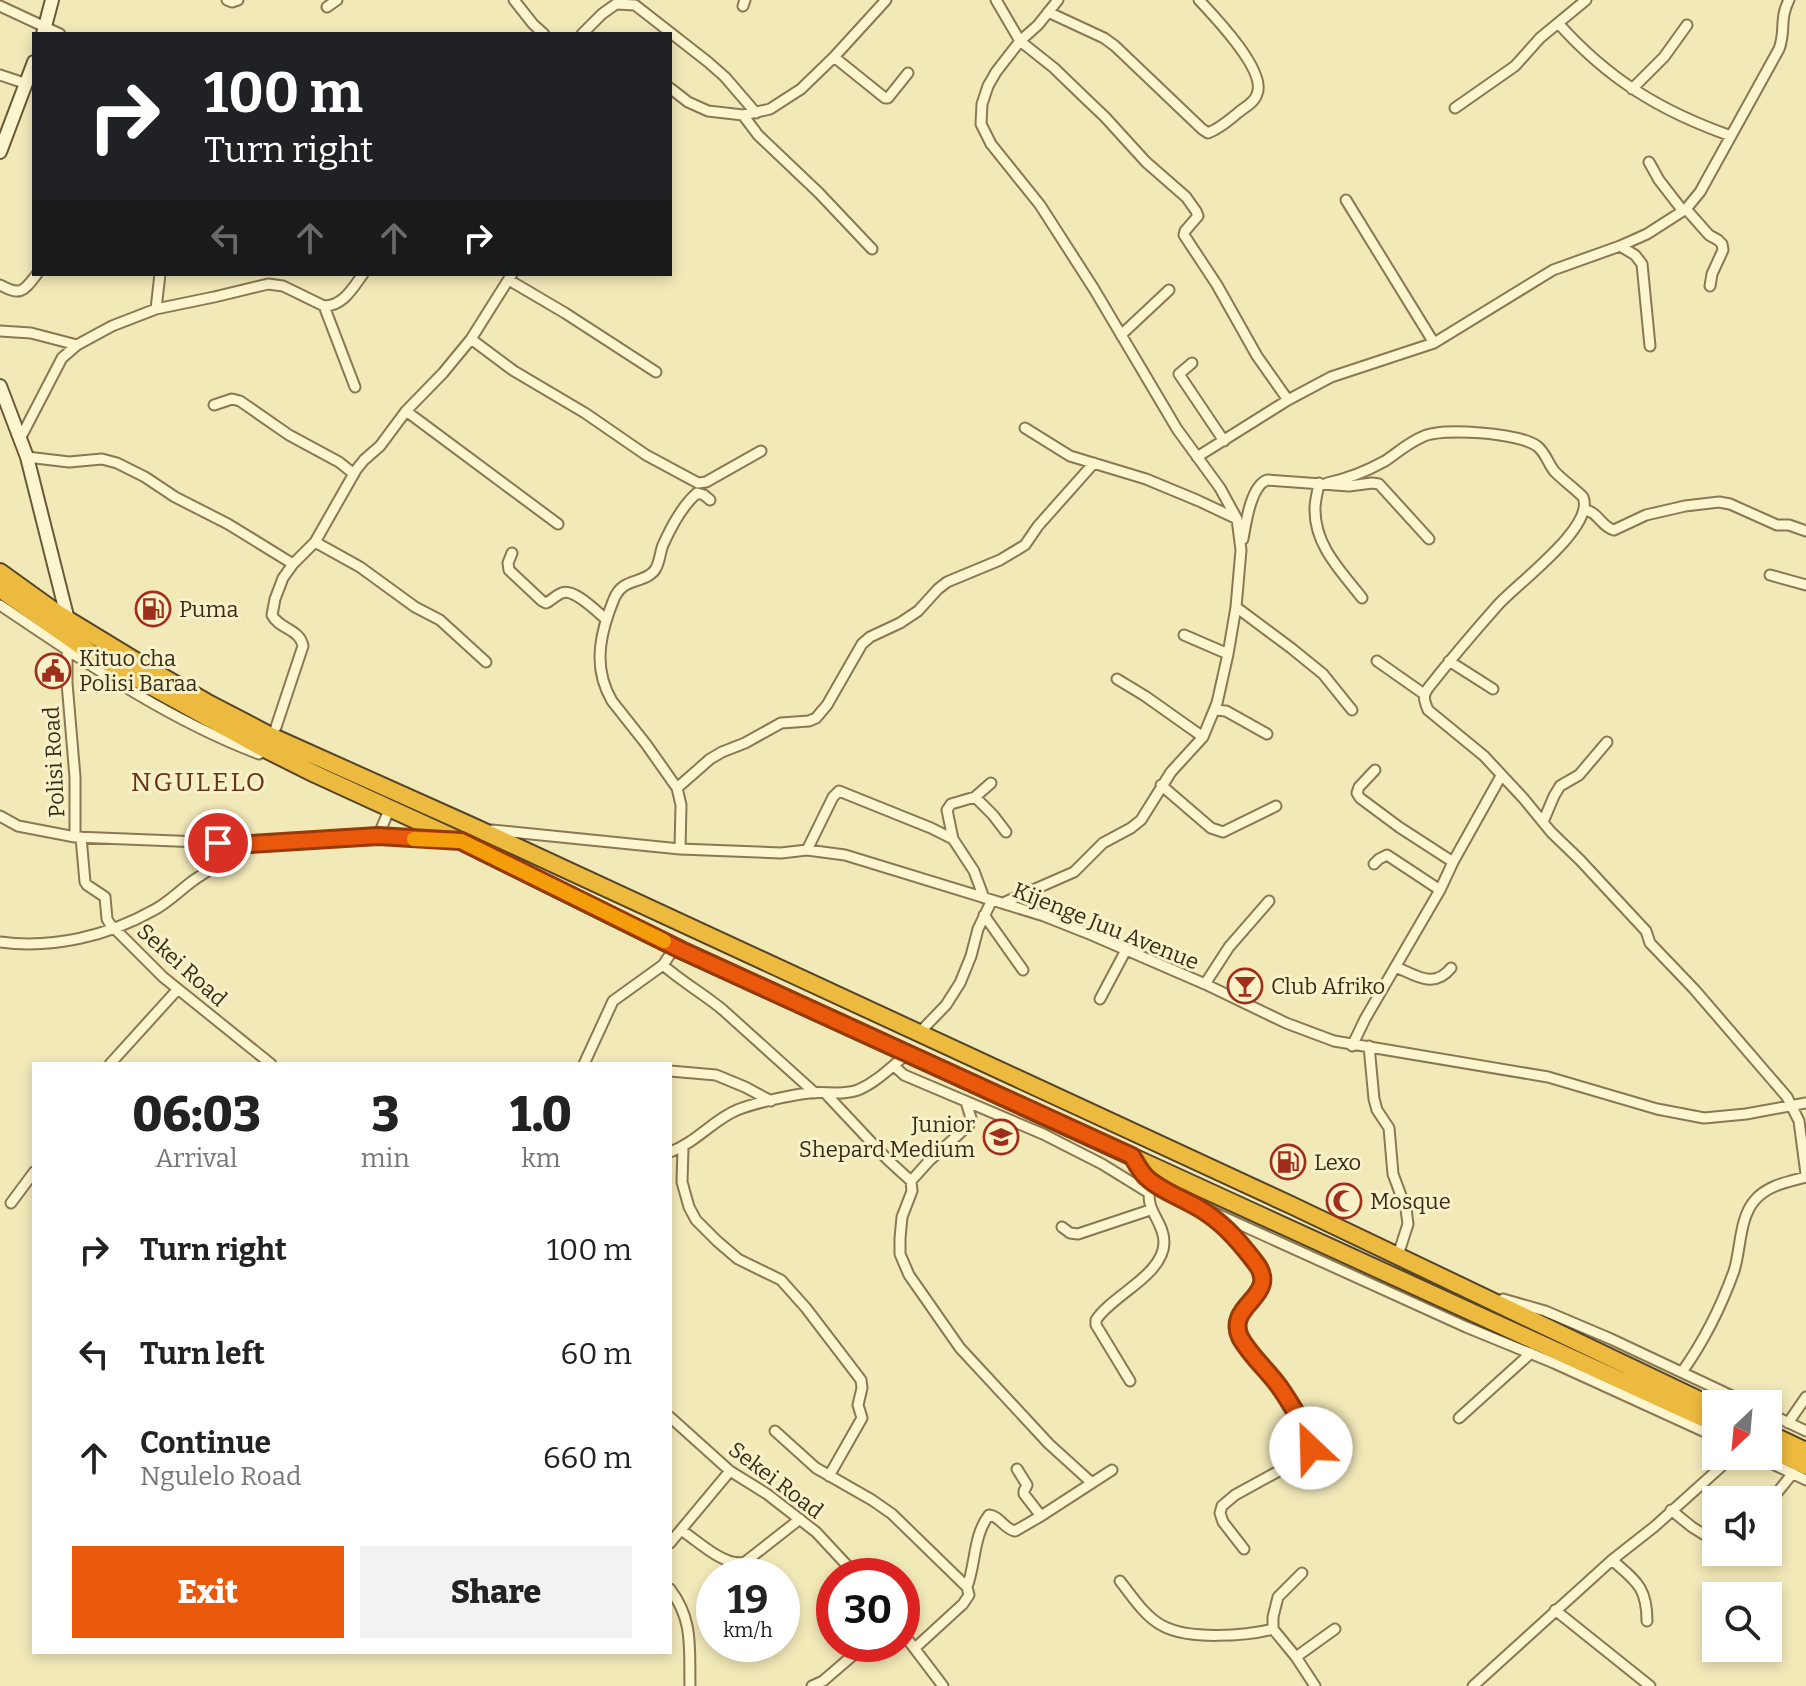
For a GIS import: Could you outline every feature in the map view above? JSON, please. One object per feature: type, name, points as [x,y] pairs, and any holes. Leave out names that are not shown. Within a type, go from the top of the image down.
[{"type":"highway","points":[[0,572],[68,620],[260,730],[1398,1255],[1702,1401]]},
{"type":"highway","points":[[0,589],[67,644],[315,774],[461,841],[678,948],[1702,1418]]},
{"type":"highway","points":[[626,922],[637,902]]},
{"type":"highway","points":[[678,948],[694,929]]},
{"type":"highway","points":[[1782,1440],[1806,1451]]},
{"type":"highway","points":[[1782,1458],[1800,1470]]},
{"type":"street","points":[[0,6],[44,30],[52,0]]},
{"type":"street","points":[[227,0],[238,0]]},
{"type":"street","points":[[327,7],[337,0]]},
{"type":"street","points":[[514,0],[542,32]]},
{"type":"street","points":[[672,89],[708,111],[743,115],[770,109],[801,89],[886,0]]},
{"type":"street","points":[[996,0],[1020,41],[1054,68],[1146,162],[1186,197],[1198,216],[1184,235],[1217,285],[1257,356],[1288,400]]},
{"type":"street","points":[[1058,0],[996,72],[982,104],[981,124],[991,144],[1040,205],[1163,408],[1220,488],[1237,519],[1241,550]]},
{"type":"street","points":[[1048,12],[1115,46],[1208,133],[1224,125],[1252,101],[1258,93],[1258,85],[1244,53],[1231,34],[1199,0]]},
{"type":"street","points":[[1455,108],[1515,66],[1534,43],[1586,0]]},
{"type":"street","points":[[1197,457],[1331,377],[1434,343],[1553,270],[1647,234],[1684,210],[1700,192],[1779,49],[1783,14],[1789,0]]},
{"type":"street","points":[[584,32],[616,4],[626,3],[635,5],[670,32]]},
{"type":"street","points":[[1558,23],[1580,47],[1632,89],[1696,124],[1731,136]]},
{"type":"street","points":[[1632,89],[1664,57],[1687,25]]},
{"type":"street","points":[[672,34],[725,77],[756,113]]},
{"type":"street","points":[[834,57],[885,98],[908,73]]},
{"type":"street","points":[[1,149],[32,68]]},
{"type":"street","points":[[0,75],[27,84]]},
{"type":"street","points":[[743,115],[758,135],[872,249]]},
{"type":"street","points":[[1649,162],[1659,180],[1684,210],[1722,244],[1723,250],[1710,286]]},
{"type":"street","points":[[1346,200],[1434,343]]},
{"type":"street","points":[[1620,246],[1635,255],[1642,264],[1650,346]]},
{"type":"street","points":[[0,285],[19,292],[36,276]]},
{"type":"street","points":[[156,309],[160,276]]},
{"type":"street","points":[[21,437],[57,366],[69,351],[112,326],[156,309],[268,284],[290,289],[324,306],[335,305],[361,276]]},
{"type":"street","points":[[276,727],[303,646],[299,636],[277,623],[272,615],[277,593],[293,564],[315,542],[364,460],[380,446],[406,411],[471,339],[511,277],[656,372]]},
{"type":"street","points":[[1121,335],[1169,290]]},
{"type":"street","points":[[324,306],[355,387]]},
{"type":"street","points":[[0,331],[31,333],[77,345]]},
{"type":"street","points":[[471,339],[514,371],[585,413],[646,455],[698,483],[706,482],[761,451]]},
{"type":"street","points":[[1192,363],[1179,374],[1224,441]]},
{"type":"street","points":[[0,386],[27,457],[68,620]]},
{"type":"street","points":[[214,405],[232,399],[240,401],[354,474]]},
{"type":"street","points":[[406,411],[558,524]]},
{"type":"street","points":[[0,421],[14,423]]},
{"type":"street","points":[[1025,428],[1070,456],[1121,470],[1237,519]]},
{"type":"street","points":[[1323,483],[1357,474],[1425,435],[1441,432],[1492,434],[1536,445],[1556,473],[1583,497],[1584,510],[1569,536],[1557,551],[1504,598],[1449,661],[1424,694],[1424,700],[1428,710],[1484,756],[1551,832],[1646,931],[1650,943],[1694,989],[1793,1106],[1799,1121],[1806,1176],[1765,1190],[1750,1207],[1727,1288],[1708,1330],[1682,1372]]},
{"type":"street","points":[[27,457],[69,462],[102,459],[117,463],[293,564]]},
{"type":"street","points":[[677,788],[722,752],[781,723],[816,718],[827,705],[862,644],[918,611],[947,582],[1000,560],[1025,545],[1094,463]]},
{"type":"street","points":[[919,1033],[946,1005],[960,983],[984,915],[993,901],[1074,872],[1103,843],[1131,828],[1151,807],[1161,785],[1203,737],[1215,710],[1228,654],[1247,515],[1262,482],[1382,485],[1429,539]]},
{"type":"street","points":[[1323,483],[1314,507],[1320,539],[1362,598]]},
{"type":"street","points":[[680,849],[681,805],[677,788],[605,689],[599,650],[615,596],[621,588],[652,574],[663,545],[688,501],[697,493],[710,500]]},
{"type":"street","points":[[1584,510],[1593,512],[1614,530],[1646,515],[1719,502],[1777,525],[1789,525],[1806,531]]},
{"type":"street","points":[[315,542],[360,567],[415,607],[440,620],[486,662]]},
{"type":"street","points":[[512,553],[509,570],[542,601],[549,602],[568,591],[606,619]]},
{"type":"street","points":[[1770,575],[1806,585]]},
{"type":"street","points":[[0,605],[67,644]]},
{"type":"street","points":[[1236,607],[1323,674],[1352,710]]},
{"type":"street","points":[[1184,635],[1228,654]]},
{"type":"street","name":"Polisi Road","points":[[67,644],[78,837]]},
{"type":"street","points":[[1377,661],[1424,694]]},
{"type":"street","points":[[1449,661],[1493,689]]},
{"type":"street","points":[[1117,679],[1203,737]]},
{"type":"street","points":[[1215,710],[1226,711],[1267,734]]},
{"type":"street","points":[[1543,822],[1560,786],[1579,775],[1607,742]]},
{"type":"street","points":[[1375,770],[1359,787],[1357,793],[1360,798],[1453,862]]},
{"type":"street","points":[[1352,1046],[1501,776]]},
{"type":"street","points":[[991,783],[975,797],[948,806],[947,810],[953,839],[993,901]]},
{"type":"street","points":[[1161,785],[1211,828],[1223,832],[1276,806]]},
{"type":"street","points":[[807,850],[833,797],[839,791],[953,839]]},
{"type":"street","points":[[975,797],[1006,832]]},
{"type":"street","points":[[378,836],[390,808]]},
{"type":"street","points":[[0,816],[18,826],[78,837],[251,844],[378,836],[461,841]]},
{"type":"street","name":"Kijenge Juu Avenue","points":[[476,828],[680,849],[781,853],[807,850],[856,858],[1044,916],[1205,984],[1314,1035],[1352,1046],[1369,1046],[1548,1077],[1636,1104],[1693,1117],[1721,1117],[1806,1103]]},
{"type":"street","name":"Sekei Road","points":[[78,837],[85,882],[105,897],[107,919],[115,929],[178,989],[269,1062]]},
{"type":"street","points":[[0,942],[56,943],[115,929],[155,909],[192,881],[251,844]]},
{"type":"street","points":[[1374,864],[1387,855],[1440,890]]},
{"type":"street","points":[[1205,984],[1229,947],[1269,901]]},
{"type":"street","points":[[984,915],[1023,970]]},
{"type":"street","points":[[586,1062],[615,999],[663,965],[678,948]]},
{"type":"street","points":[[1100,999],[1126,950]]},
{"type":"street","points":[[663,965],[716,1004],[820,1093],[911,1181],[912,1191],[902,1217],[900,1238],[900,1254],[909,1275],[960,1348],[1049,1444],[1092,1483]]},
{"type":"street","points":[[1396,967],[1433,981],[1443,977],[1451,968]]},
{"type":"street","points":[[112,1062],[178,989]]},
{"type":"street","points":[[1369,1046],[1374,1099],[1389,1128],[1393,1174],[1406,1209],[1408,1224],[1398,1255]]},
{"type":"street","points":[[672,1151],[683,1147],[734,1111],[771,1101],[856,1091],[877,1079],[907,1054]]},
{"type":"street","points":[[894,1066],[904,1075],[1067,1146],[1149,1193]]},
{"type":"street","points":[[672,1071],[716,1075],[771,1101]]},
{"type":"street","points":[[911,1181],[969,1125],[970,1114],[966,1102]]},
{"type":"street","points":[[683,1147],[682,1182],[696,1220],[738,1259],[781,1280],[861,1380],[858,1407],[862,1418],[829,1476]]},
{"type":"street","points":[[1132,1156],[1139,1169],[1154,1183],[1184,1199],[1702,1431]]},
{"type":"street","points":[[11,1203],[32,1175]]},
{"type":"street","points":[[1130,1381],[1096,1325],[1096,1320],[1148,1273],[1161,1255],[1163,1233],[1150,1210],[1149,1193],[1154,1183]]},
{"type":"street","points":[[1184,1199],[1226,1228],[1263,1274],[1261,1287],[1237,1322],[1239,1334],[1279,1386],[1312,1443],[1306,1456],[1235,1495],[1222,1506],[1220,1513],[1223,1522],[1244,1549]]},
{"type":"street","points":[[1062,1227],[1078,1234],[1150,1210]]},
{"type":"street","points":[[1472,1291],[1545,1311],[1720,1390]]},
{"type":"street","points":[[1459,1418],[1531,1353]]},
{"type":"street","points":[[1788,1423],[1806,1397]]},
{"type":"street","name":"Sekei Road","points":[[672,1419],[730,1471],[800,1519],[841,1558]]},
{"type":"street","points":[[1782,1420],[1806,1431]]},
{"type":"street","points":[[775,1431],[816,1468],[892,1514],[967,1587],[969,1595],[963,1604],[920,1643]]},
{"type":"street","points":[[1017,1469],[1027,1485],[1024,1493],[1041,1516]]},
{"type":"street","points":[[967,1587],[978,1536],[987,1517],[995,1516],[1013,1531],[1112,1470]]},
{"type":"street","points":[[1473,1686],[1555,1610],[1717,1470]]},
{"type":"street","points":[[1782,1489],[1800,1470],[1806,1480]]},
{"type":"street","points":[[672,1541],[730,1471]]},
{"type":"street","points":[[1671,1510],[1702,1533]]},
{"type":"street","points":[[681,1530],[724,1560],[739,1563],[745,1562],[800,1519]]},
{"type":"street","points":[[1612,1560],[1640,1587],[1646,1598],[1647,1621]]},
{"type":"street","points":[[1302,1573],[1278,1597],[1273,1629],[1315,1686]]},
{"type":"street","points":[[1120,1581],[1149,1615],[1163,1627],[1175,1631],[1226,1636],[1273,1629]]},
{"type":"street","points":[[672,1592],[687,1620],[690,1686]]},
{"type":"street","points":[[1555,1610],[1650,1686]]},
{"type":"street","points":[[1296,1657],[1335,1629]]},
{"type":"street","points":[[920,1655],[943,1686]]},
{"type":"street","points":[[812,1686],[823,1681],[845,1662]]},
{"type":"slow traffic","points":[[414,839],[461,841],[664,941]]},
{"type":"place","name":"Puma","points":[[153,609]]},
{"type":"place","name":"Kituo cha Polisi Baraa","points":[[53,671]]},
{"type":"place","name":"Club Afriko","points":[[1245,986]]},
{"type":"place","name":"Junior Shepard Medium","points":[[1001,1137]]},
{"type":"place","name":"Lexo","points":[[1288,1162]]},
{"type":"place","name":"Mosque","points":[[1344,1201]]},
{"type":"district","name":"NGULELO","points":[[199,782]]},
{"type":"route","points":[[218,843],[251,844],[378,836],[461,841],[681,950],[1132,1156],[1139,1169],[1154,1183],[1197,1207],[1226,1228],[1263,1274],[1261,1287],[1240,1315],[1237,1328],[1243,1342],[1279,1386],[1309,1434],[1311,1448]]}]
